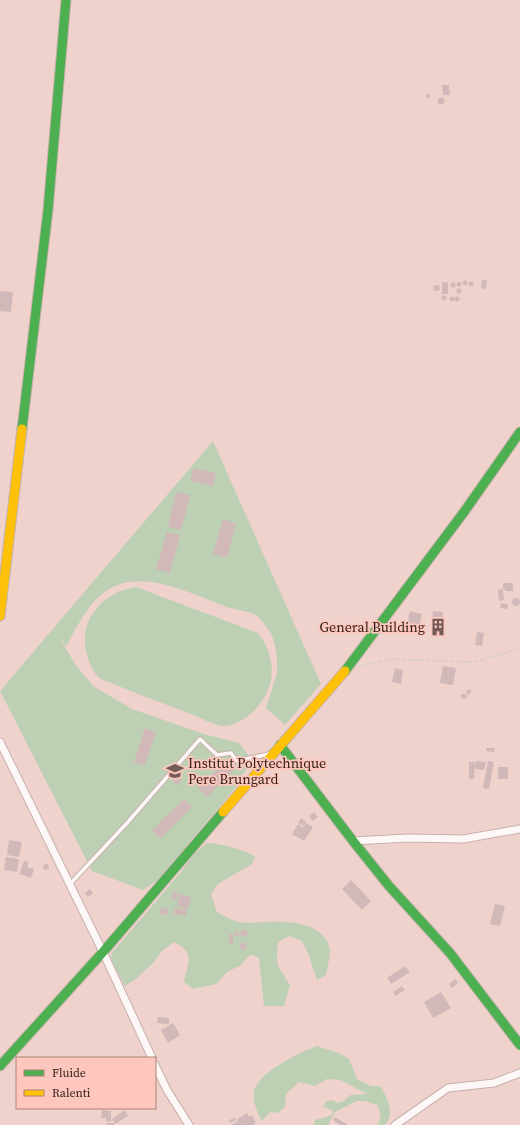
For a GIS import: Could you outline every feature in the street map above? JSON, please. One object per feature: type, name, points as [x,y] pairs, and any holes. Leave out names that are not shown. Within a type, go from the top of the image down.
[{"type":"street","points":[[0,616],[48,210],[66,0]]},
{"type":"street","points":[[0,1066],[102,952],[347,669],[464,512],[520,432]]},
{"type":"street","points":[[0,742],[70,884],[152,1057]]},
{"type":"street","points":[[280,745],[353,841],[389,886],[450,953],[520,1045]]},
{"type":"street","points":[[353,841],[408,838],[464,839],[520,829]]},
{"type":"street","points":[[156,1067],[166,1090],[189,1125]]},
{"type":"street","points":[[395,1125],[448,1088],[494,1083],[520,1073]]},
{"type":"lane","points":[[70,884],[127,823],[200,739],[217,755],[231,753],[237,761],[272,754]]},
{"type":"path","points":[[347,669],[391,659],[474,662],[511,651],[520,646]]},
{"type":"green space","points":[[213,441],[321,684],[285,725],[266,708],[277,672],[277,661],[273,638],[269,630],[259,618],[250,612],[227,607],[184,590],[153,582],[137,581],[123,583],[109,589],[89,607],[66,646],[59,637],[75,664],[93,686],[132,709],[204,734],[239,743],[254,762],[241,776],[236,787],[158,880],[143,890],[92,871],[0,691]]},
{"type":"green space","points":[[136,587],[258,633],[269,653],[272,675],[268,690],[256,709],[237,723],[220,726],[101,679],[96,674],[89,662],[85,642],[89,619],[103,601],[124,590]]},
{"type":"green space","points":[[207,843],[232,847],[255,856],[252,864],[218,884],[211,894],[217,912],[243,923],[296,923],[315,929],[327,942],[330,951],[326,975],[317,980],[308,953],[302,941],[289,936],[278,942],[278,966],[290,985],[284,1006],[264,1006],[259,958],[253,955],[250,955],[241,965],[227,972],[216,984],[193,989],[184,982],[189,959],[188,954],[186,950],[174,942],[162,951],[154,962],[137,978],[125,986],[112,962],[111,954],[180,873],[195,853]]},
{"type":"green space","points":[[317,1046],[339,1053],[349,1059],[357,1079],[371,1086],[380,1086],[388,1100],[390,1111],[390,1116],[385,1125],[378,1125],[380,1115],[377,1105],[365,1101],[357,1101],[335,1112],[329,1123],[330,1125],[314,1125],[315,1120],[333,1114],[332,1110],[323,1106],[327,1101],[332,1100],[338,1103],[344,1101],[350,1095],[367,1094],[340,1080],[327,1079],[315,1086],[299,1082],[286,1094],[285,1107],[277,1113],[270,1112],[262,1121],[255,1104],[254,1092],[262,1078],[280,1064]]},
{"type":"building","points":[[442,85],[449,85],[450,95],[443,95]]},
{"type":"building","points":[[426,94],[430,94],[430,98],[426,98]]},
{"type":"building","points":[[441,98],[444,101],[441,104],[438,101]]},
{"type":"building","points":[[465,280],[468,283],[465,286],[462,283]]},
{"type":"building","points":[[482,280],[487,280],[486,289],[481,288]]},
{"type":"building","points":[[471,281],[474,284],[471,287],[468,284]]},
{"type":"building","points":[[442,282],[448,282],[448,294],[442,294]]},
{"type":"building","points":[[453,282],[456,285],[453,288],[450,285]]},
{"type":"building","points":[[457,282],[461,282],[461,286],[457,286]]},
{"type":"building","points":[[439,285],[440,290],[434,291],[433,286]]},
{"type":"building","points":[[459,288],[462,291],[459,294],[456,291]]},
{"type":"building","points":[[0,291],[13,292],[11,312],[0,311]]},
{"type":"building","points":[[442,296],[446,296],[446,300],[442,300]]},
{"type":"building","points":[[457,296],[460,299],[457,302],[454,299]]},
{"type":"building","points":[[450,297],[454,297],[454,301],[450,301]]},
{"type":"building","points":[[193,468],[216,473],[213,486],[190,481]]},
{"type":"building","points":[[176,492],[190,495],[181,530],[168,527]]},
{"type":"building","points":[[223,519],[236,523],[227,558],[213,554]]},
{"type":"building","points":[[167,532],[180,535],[170,573],[156,569]]},
{"type":"building","points":[[503,583],[513,583],[513,591],[505,591],[505,589],[503,589]]},
{"type":"building","points":[[503,589],[504,600],[499,601],[498,590]]},
{"type":"building","points":[[516,598],[519,599],[519,605],[516,606],[513,605],[512,602],[513,599]]},
{"type":"building","points":[[501,603],[508,604],[507,609],[500,608]]},
{"type":"building","points":[[410,611],[422,614],[418,631],[406,628]]},
{"type":"building","name":"General Building","points":[[433,611],[443,612],[442,634],[434,633],[435,620],[432,620]]},
{"type":"building","points":[[477,632],[484,633],[482,646],[475,645]]},
{"type":"building","points":[[443,666],[456,668],[453,685],[440,683]]},
{"type":"building","points":[[395,668],[403,670],[401,684],[392,682]]},
{"type":"building","points":[[467,690],[471,690],[470,694],[466,694]]},
{"type":"building","points":[[461,694],[467,695],[466,699],[461,698]]},
{"type":"building","points":[[145,728],[156,732],[145,765],[134,762]]},
{"type":"building","points":[[486,748],[495,748],[494,752],[486,751]]},
{"type":"building","points":[[228,758],[237,767],[207,797],[198,788]]},
{"type":"building","points":[[476,761],[486,762],[484,770],[475,769]]},
{"type":"building","points":[[488,761],[494,762],[489,789],[483,788]]},
{"type":"building","points":[[469,762],[475,762],[474,779],[469,779]]},
{"type":"building","points":[[498,767],[508,767],[508,779],[498,779]]},
{"type":"building","points":[[179,776],[182,781],[176,786],[172,780]]},
{"type":"building","points":[[184,799],[192,807],[160,839],[152,830]]},
{"type":"building","points":[[314,812],[318,817],[313,821],[309,816]]},
{"type":"building","points":[[301,818],[306,822],[303,826],[298,823]]},
{"type":"building","points":[[306,823],[313,827],[304,841],[292,834],[298,824],[303,828]]},
{"type":"building","points":[[9,840],[22,842],[19,857],[7,855]]},
{"type":"building","points":[[6,857],[19,859],[17,872],[4,870]]},
{"type":"building","points":[[24,861],[29,862],[27,867],[34,869],[31,878],[19,874]]},
{"type":"building","points":[[48,864],[49,869],[44,870],[43,865]]},
{"type":"building","points":[[351,880],[371,901],[362,910],[342,889]]},
{"type":"building","points":[[90,889],[93,893],[88,897],[85,893]]},
{"type":"building","points":[[173,892],[178,892],[177,900],[172,899]]},
{"type":"building","points":[[180,894],[191,897],[188,909],[177,906]]},
{"type":"building","points":[[495,904],[505,906],[500,926],[490,924]]},
{"type":"building","points":[[161,908],[168,909],[168,915],[160,914]]},
{"type":"building","points":[[175,908],[187,910],[186,916],[174,914]]},
{"type":"building","points":[[244,930],[247,933],[244,936],[241,933]]},
{"type":"building","points":[[237,931],[240,934],[237,937],[234,934]]},
{"type":"building","points":[[229,934],[233,934],[233,944],[229,944]]},
{"type":"building","points":[[243,942],[247,946],[243,950],[239,946]]},
{"type":"building","points":[[405,966],[410,972],[391,984],[387,978]]},
{"type":"building","points":[[455,979],[458,983],[452,988],[449,984]]},
{"type":"building","points":[[402,986],[405,990],[395,996],[393,992]]},
{"type":"building","points":[[441,992],[451,1008],[433,1018],[424,1002]]},
{"type":"building","points":[[158,1017],[169,1018],[169,1024],[157,1023]]},
{"type":"building","points":[[173,1023],[180,1035],[168,1043],[161,1030]]},
{"type":"building","points":[[102,1110],[111,1111],[111,1122],[106,1121],[106,1118],[101,1118]]},
{"type":"building","points":[[125,1110],[128,1116],[115,1124],[112,1119]]},
{"type":"building","points":[[247,1113],[249,1117],[252,1115],[256,1123],[253,1125],[231,1125],[238,1121],[237,1119]]},
{"type":"building","points":[[335,1117],[348,1125],[340,1125],[333,1120]]},
{"type":"building","points":[[235,1118],[236,1120],[230,1123],[229,1120]]},
{"type":"building","points":[[107,1123],[114,1123],[114,1125],[106,1125]]},
{"type":"traffic: fast","points":[[22,429],[48,210],[66,0]]},
{"type":"traffic: fast","points":[[345,671],[464,512],[520,432]]},
{"type":"traffic: fast","points":[[280,745],[353,841],[389,886],[450,953],[520,1045]]},
{"type":"traffic: fast","points":[[0,1066],[103,952],[223,812]]},
{"type":"traffic: slow","points":[[0,616],[22,429]]},
{"type":"traffic: slow","points":[[223,812],[345,671]]},
{"type":"place","name":"General Building","points":[[438,627]]},
{"type":"place","name":"Institut Polytechnique Pere Brungard","points":[[175,771]]}]
